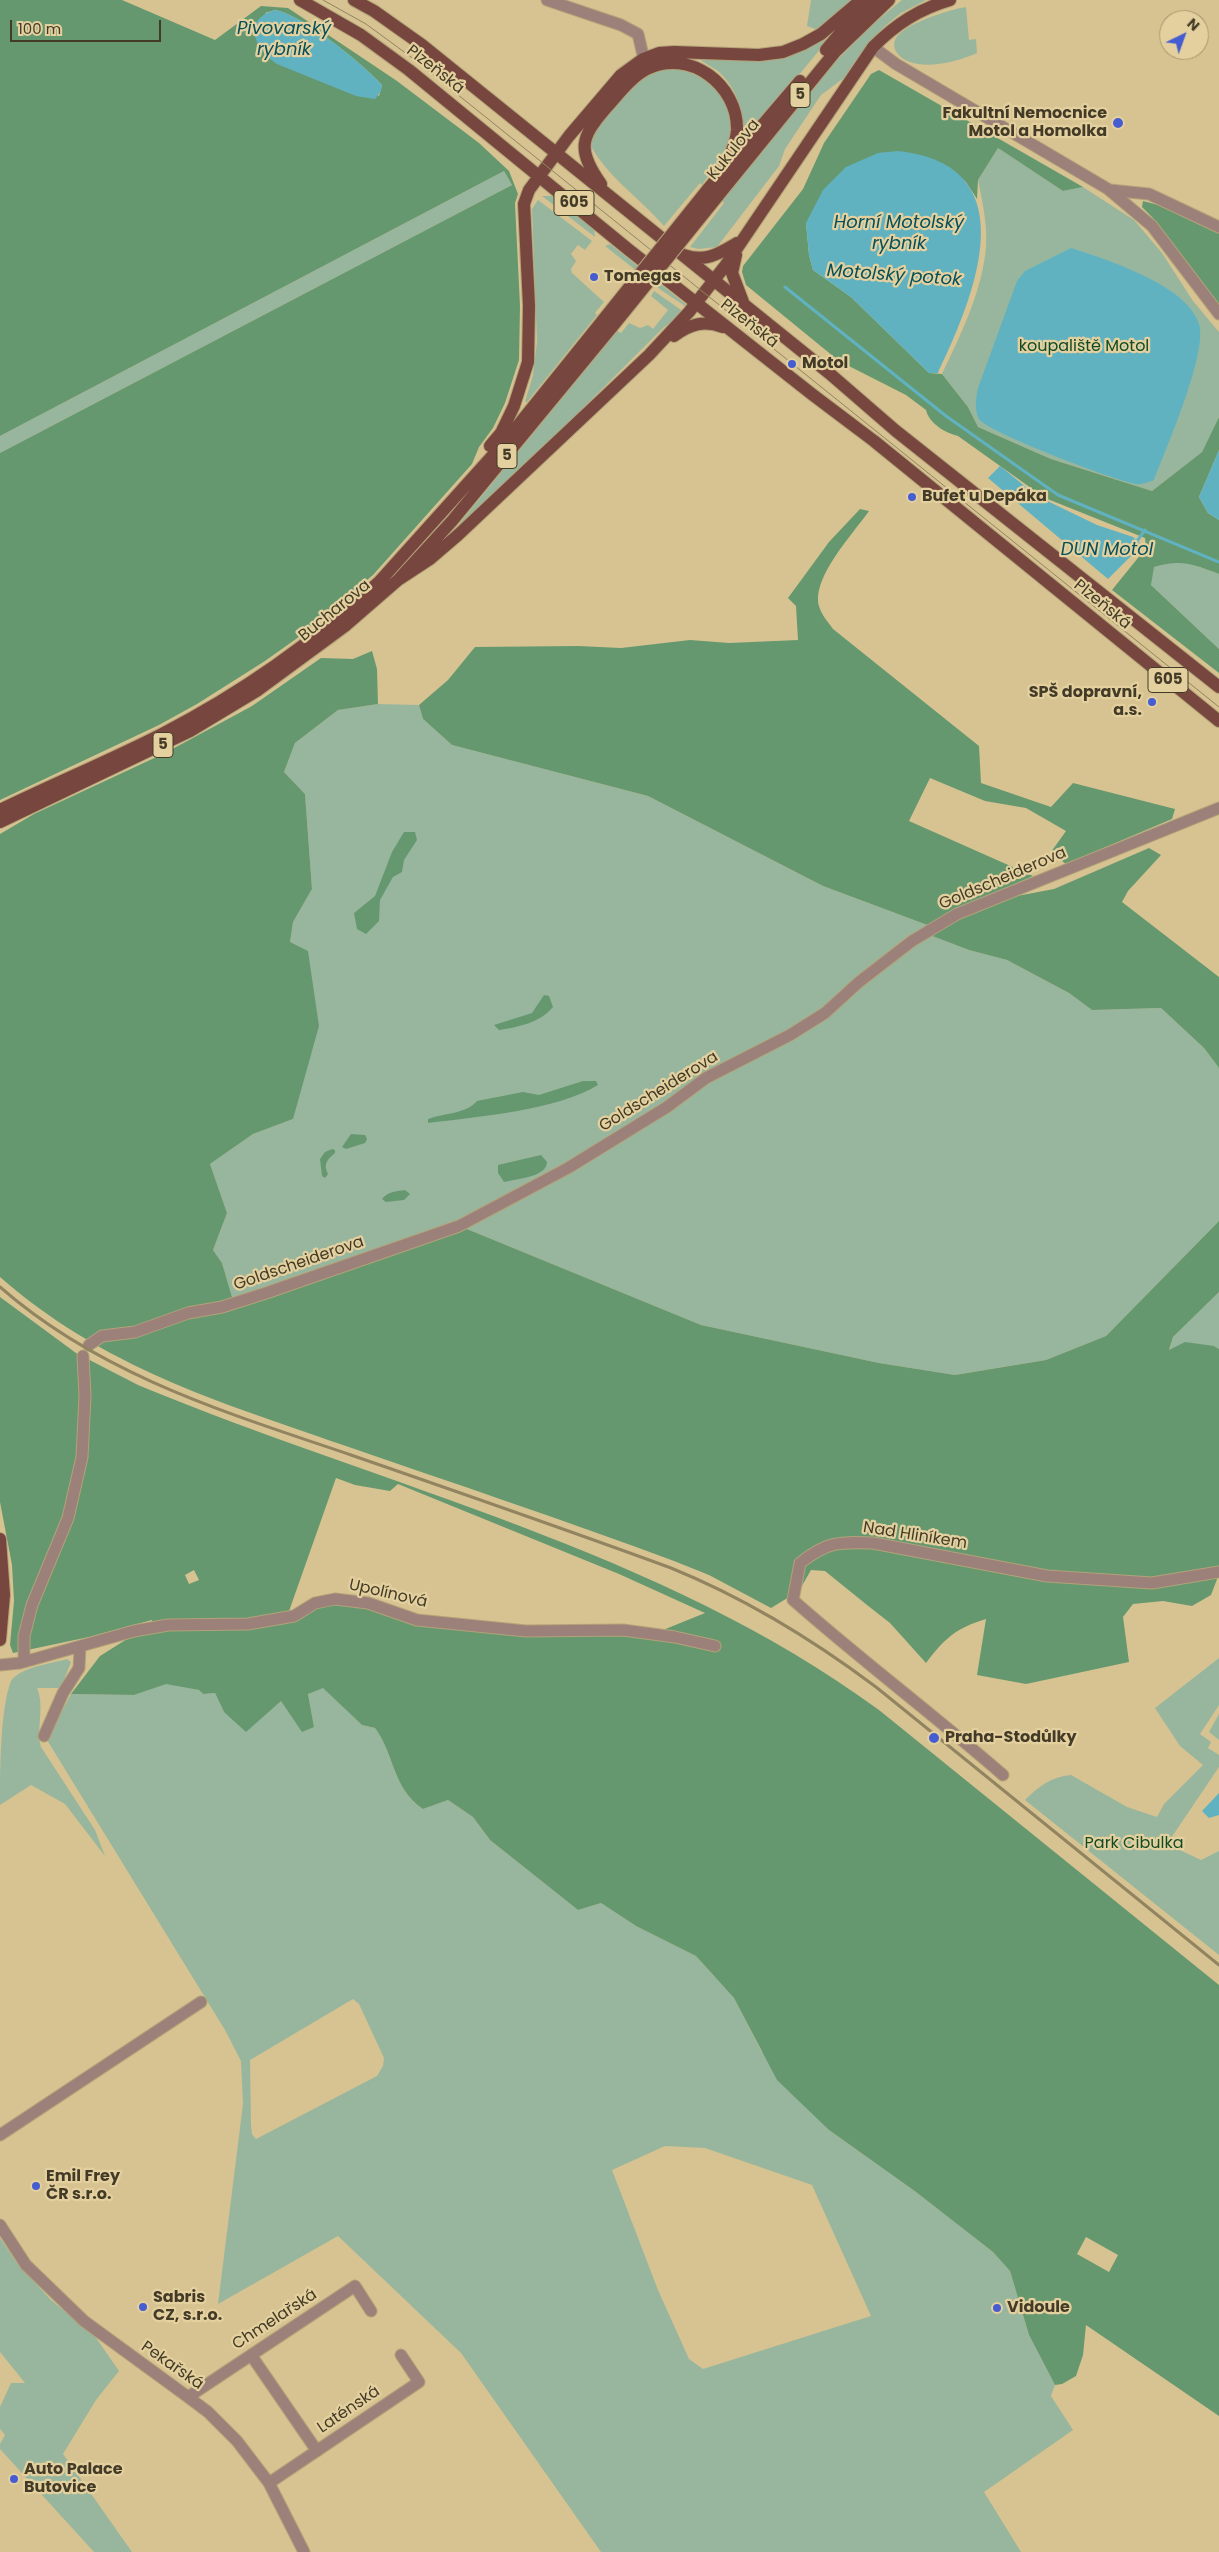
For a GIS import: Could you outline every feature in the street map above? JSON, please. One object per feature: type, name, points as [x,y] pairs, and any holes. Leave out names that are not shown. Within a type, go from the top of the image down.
[{"type":"main road","name":"Plzeňská","points":[[300,0],[361,34],[409,70],[696,303],[874,441],[1219,721]]},
{"type":"main road","name":"Plzeňská","points":[[354,0],[374,11],[422,45],[557,152],[829,373],[918,448],[1219,688]]},
{"type":"main road","points":[[610,196],[587,161],[584,147],[585,138],[592,124],[645,64],[658,53],[759,55],[782,52],[803,44],[821,34],[860,0]]},
{"type":"main road","name":"Kukulova","points":[[712,193],[719,175],[843,30],[875,0]]},
{"type":"main road","name":"Kukulova","points":[[608,324],[712,193],[835,52],[889,0]]},
{"type":"main road","points":[[398,580],[430,559],[465,528],[649,355],[714,280],[873,47],[903,20],[932,5],[950,0]]},
{"type":"main road","points":[[480,469],[487,451],[500,433],[514,406],[528,362],[529,306],[524,204],[529,190],[539,174],[621,75],[645,64],[665,64],[691,65],[713,77],[728,93],[736,118],[736,141],[719,175]]},
{"type":"main road","points":[[678,251],[692,258],[709,257],[743,239]]},
{"type":"main road","points":[[743,239],[732,267],[733,278],[744,304]]},
{"type":"main road","points":[[649,355],[678,332],[694,324],[712,323],[730,329]]},
{"type":"main road","name":"Bucharova","points":[[342,622],[608,324]]},
{"type":"main road","name":"Bucharova","points":[[0,822],[190,731],[258,690],[312,645],[398,580],[497,469],[608,324]]},
{"type":"main road","name":"Bucharova","points":[[0,810],[136,746],[202,712],[312,645]]},
{"type":"main road","points":[[0,1539],[4,1595],[0,1640]]},
{"type":"street","points":[[547,0],[621,25],[638,34],[642,41],[645,64]]},
{"type":"street","points":[[873,47],[896,64],[1108,189],[1152,226],[1219,314]]},
{"type":"street","points":[[1108,189],[1156,197],[1219,227]]},
{"type":"street","name":"Goldscheiderova","points":[[89,1345],[102,1336],[134,1332],[188,1313],[222,1307],[266,1293],[459,1226],[568,1168],[667,1107],[706,1078],[790,1035],[825,1013],[859,982],[912,941],[957,914],[1219,808]]},
{"type":"street","points":[[24,1661],[24,1636],[32,1605],[68,1518],[82,1456],[85,1396],[83,1356]]},
{"type":"street","name":"Nad Hliníkem","points":[[1003,1775],[946,1725],[870,1666],[793,1600],[800,1563],[816,1550],[828,1544],[847,1542],[873,1543],[1047,1576],[1152,1583],[1219,1572]]},
{"type":"street","name":"Upolínová","points":[[0,1665],[80,1648],[134,1631],[168,1625],[248,1624],[294,1616],[315,1602],[335,1599],[368,1603],[417,1620],[526,1631],[623,1630],[675,1637],[716,1646]]},
{"type":"street","points":[[44,1736],[63,1693],[79,1668],[80,1648]]},
{"type":"street","points":[[0,2135],[201,2002]]},
{"type":"street","name":"Pekařská","points":[[0,2225],[26,2265],[84,2321],[188,2397],[238,2441],[269,2483],[304,2552]]},
{"type":"street","name":"Chmelařská","points":[[188,2397],[356,2286],[371,2311]]},
{"type":"street","points":[[251,2355],[317,2451]]},
{"type":"street","name":"Laténská","points":[[269,2483],[419,2382],[401,2355]]},
{"type":"green space","points":[[0,0],[122,0],[215,40],[261,6],[288,8],[397,81],[479,143],[509,171],[518,194],[515,203],[520,306],[519,360],[505,403],[493,428],[479,447],[472,464],[373,575],[303,634],[265,661],[197,704],[159,725],[0,800],[0,453],[512,185],[504,171],[0,436]],"holes":[[[275,10],[287,14],[332,41],[361,65],[382,85],[379,96],[265,13]]]},
{"type":"green space","points":[[811,0],[853,0],[818,30],[807,26]]},
{"type":"green space","points":[[902,0],[926,0],[901,13],[886,25],[869,42],[844,78],[821,95],[785,149],[779,166],[717,247],[699,249],[690,247],[724,203],[722,200],[806,95],[852,45]]},
{"type":"green space","points":[[966,7],[969,40],[976,39],[977,53],[959,60],[924,65],[904,59],[895,50],[896,38],[909,27],[939,14]]},
{"type":"green space","points":[[831,36],[742,144],[741,115],[732,89],[720,73],[699,58],[767,59],[797,52]]},
{"type":"green space","points":[[670,69],[695,75],[715,88],[723,98],[728,109],[731,135],[723,155],[702,185],[700,183],[664,226],[617,179],[592,148],[588,148],[596,129],[610,109],[628,90],[647,75]]},
{"type":"green space","points":[[879,70],[1083,187],[1063,191],[998,148],[978,180],[977,199],[966,182],[949,167],[806,223],[809,255],[813,270],[851,297],[929,373],[942,374],[968,407],[978,427],[1051,459],[1152,491],[1202,452],[1219,417],[1219,450],[1199,497],[1208,513],[1219,520],[1219,574],[1187,564],[1172,563],[1154,567],[1151,585],[1219,649],[1219,673],[1112,590],[1146,548],[1145,538],[1045,498],[958,436],[938,427],[930,419],[926,410],[906,395],[839,361],[746,285],[742,272],[743,266],[803,189],[824,143],[871,74]]},
{"type":"green space","name":"koupaliště Motol","points":[[998,148],[1063,191],[1083,187],[1134,220],[1162,253],[1193,301],[1219,332],[1219,417],[1202,452],[1152,491],[1051,459],[978,427],[968,407],[942,374],[974,302],[982,272],[986,247],[986,227],[978,180]]},
{"type":"green space","points":[[504,171],[512,185],[0,453],[0,436]]},
{"type":"green space","points":[[542,196],[554,196],[594,228],[595,237]]},
{"type":"green space","points":[[538,200],[592,241],[585,250],[578,245],[571,254],[576,261],[571,269],[572,273],[604,302],[595,313],[597,315],[527,402],[525,402],[533,375],[537,342],[532,209]]},
{"type":"green space","points":[[1143,201],[1166,207],[1219,233],[1219,304],[1209,294],[1152,217],[1142,207]]},
{"type":"green space","points":[[610,244],[688,306],[688,308],[661,290],[605,246]]},
{"type":"green space","points":[[654,291],[684,312],[663,328],[524,467],[460,525],[617,331],[621,333],[629,323],[640,328],[648,325],[653,329],[668,310],[651,296]]},
{"type":"green space","points":[[860,509],[869,511],[835,556],[828,569],[818,595],[820,609],[833,629],[979,746],[981,783],[1051,807],[1073,783],[1175,809],[1172,819],[1066,864],[1051,852],[1066,831],[1026,808],[985,801],[930,778],[909,821],[1033,876],[956,911],[930,926],[823,886],[648,796],[452,745],[423,719],[419,705],[448,680],[475,647],[578,646],[621,648],[690,640],[729,643],[798,640],[796,606],[788,598],[829,542]]},
{"type":"green space","points":[[1186,562],[1219,574],[1219,649],[1151,585],[1153,567]]},
{"type":"green space","points":[[372,651],[377,669],[378,704],[338,710],[295,743],[284,772],[305,794],[312,889],[293,922],[290,942],[308,951],[319,1026],[293,1119],[253,1134],[210,1164],[227,1213],[213,1250],[222,1263],[235,1307],[462,1227],[701,1325],[879,1363],[955,1375],[1046,1360],[1106,1336],[1219,1221],[1219,1292],[1173,1337],[1169,1350],[1185,1342],[1214,1346],[1219,1349],[1219,1574],[1211,1595],[1192,1606],[1163,1601],[1133,1604],[1123,1617],[1129,1662],[1026,1684],[977,1675],[986,1619],[959,1630],[945,1640],[926,1663],[890,1623],[825,1571],[811,1570],[799,1591],[771,1608],[709,1575],[674,1561],[550,1516],[250,1413],[162,1378],[120,1358],[79,1335],[39,1308],[0,1277],[0,834],[34,814],[165,753],[252,706],[321,658],[353,659]]},
{"type":"green space","points":[[378,704],[419,705],[423,719],[452,745],[648,796],[823,886],[930,926],[927,934],[969,950],[1007,960],[1069,993],[1092,1010],[1161,1008],[1204,1048],[1219,1068],[1219,1221],[1106,1336],[1046,1360],[955,1375],[879,1363],[701,1325],[462,1227],[235,1307],[222,1263],[213,1250],[227,1213],[210,1164],[253,1134],[293,1119],[290,942],[293,922],[312,889],[305,794],[284,772],[295,743],[338,710]]},
{"type":"green space","points":[[404,832],[415,832],[417,840],[404,860],[402,872],[393,877],[380,900],[379,921],[366,934],[357,929],[354,913],[375,896],[392,852]]},
{"type":"green space","points":[[1149,848],[1161,855],[1128,891],[1122,902],[1219,977],[1219,1068],[1204,1048],[1161,1008],[1092,1010],[1069,993],[1007,960],[969,950],[927,934],[1001,899],[1054,889]]},
{"type":"green space","points":[[544,995],[549,996],[553,1007],[542,1017],[521,1026],[506,1029],[499,1030],[494,1025],[532,1013]]},
{"type":"green space","points":[[583,1081],[596,1081],[598,1085],[581,1094],[539,1106],[492,1115],[428,1123],[428,1119],[461,1111],[477,1101],[523,1092],[539,1095]]},
{"type":"green space","points":[[351,1134],[365,1135],[367,1139],[365,1143],[346,1149],[342,1147]]},
{"type":"green space","points":[[332,1149],[335,1150],[335,1153],[327,1162],[328,1174],[325,1178],[322,1176],[320,1159],[325,1152]]},
{"type":"green space","points":[[541,1155],[547,1162],[546,1167],[537,1174],[504,1182],[498,1173],[498,1165]]},
{"type":"green space","points":[[405,1190],[410,1194],[404,1200],[386,1202],[382,1199],[389,1193]]},
{"type":"green space","points":[[1219,1292],[1219,1349],[1214,1346],[1169,1351],[1173,1337]]},
{"type":"green space","points":[[0,1297],[76,1353],[138,1385],[232,1422],[519,1526],[614,1564],[706,1606],[794,1654],[879,1710],[1219,1985],[1219,2416],[1086,2325],[1083,2355],[1076,2376],[1062,2384],[1055,2385],[1029,2335],[1010,2271],[993,2252],[916,2192],[829,2130],[777,2080],[734,1998],[696,1956],[636,1926],[601,1903],[578,1910],[490,1840],[473,1817],[448,1800],[423,1809],[413,1801],[399,1781],[387,1749],[375,1728],[362,1725],[323,1688],[308,1694],[314,1727],[302,1732],[281,1701],[246,1732],[224,1712],[215,1693],[203,1694],[199,1690],[166,1684],[134,1695],[71,1694],[100,1656],[127,1639],[152,1630],[152,1620],[89,1637],[13,1653],[10,1645],[14,1601],[12,1565],[0,1502]],"holes":[[[336,1478],[355,1485],[390,1491],[398,1484],[619,1574],[705,1613],[663,1630],[615,1624],[525,1627],[426,1617],[335,1596],[288,1614]],[[194,1570],[199,1580],[189,1584],[185,1575]],[[1086,2237],[1118,2255],[1109,2272],[1077,2254]]]},
{"type":"green space","name":"Park Cibulka","points":[[1219,1658],[1219,1705],[1200,1734],[1211,1742],[1208,1748],[1219,1755],[1219,1767],[1167,1844],[1201,1860],[1219,1851],[1219,1955],[1025,1800],[1046,1783],[1071,1775],[1127,1807],[1157,1817],[1164,1804],[1203,1765],[1180,1746],[1155,1708]]},
{"type":"green space","points":[[67,1659],[71,1662],[61,1688],[37,1688],[40,1703],[39,1732],[41,1747],[95,1830],[105,1856],[65,1804],[31,1785],[0,1805],[3,1724],[7,1693],[11,1681],[29,1669]]},
{"type":"green space","points":[[166,1683],[199,1690],[203,1694],[215,1693],[224,1712],[281,1701],[314,1727],[308,1694],[323,1687],[362,1725],[375,1728],[387,1749],[399,1781],[413,1801],[423,1809],[448,1800],[473,1817],[490,1840],[578,1910],[601,1903],[636,1926],[696,1956],[734,1998],[762,2052],[829,2130],[916,2192],[993,2252],[1010,2271],[1029,2335],[1055,2385],[1051,2396],[1073,2430],[984,2492],[1021,2552],[601,2552],[461,2353],[338,2236],[218,2304],[243,2104],[241,2061],[225,2030],[47,1740],[71,1694],[134,1695]],"holes":[[[353,1999],[359,2004],[384,2058],[383,2066],[377,2076],[256,2139],[252,2134],[251,2125],[250,2060]],[[665,2146],[705,2148],[812,2185],[871,2316],[703,2369],[689,2359],[658,2290],[612,2170]]]},
{"type":"green space","points":[[1219,1714],[1219,1740],[1209,1732]]},
{"type":"green space","points":[[0,2238],[17,2263],[51,2300],[94,2335],[119,2371],[96,2400],[63,2454],[132,2552],[94,2552],[0,2449],[0,2444],[5,2435],[0,2429],[0,2407],[11,2383],[25,2383],[0,2352]]},
{"type":"water","name":"Pivovarský rybník","points":[[275,10],[287,14],[316,30],[361,65],[382,85],[381,91],[375,99],[356,96],[277,64],[269,58],[258,43],[255,28],[258,21],[264,15]]},
{"type":"water","name":"Horní Motolský rybník","points":[[898,151],[939,161],[965,181],[978,207],[981,238],[976,273],[966,308],[938,373],[929,373],[851,297],[813,270],[809,255],[806,223],[823,190],[846,167],[878,153]]},
{"type":"water","name":"koupaliště Motol","points":[[1071,248],[1124,267],[1163,286],[1179,297],[1192,310],[1199,324],[1200,337],[1192,377],[1154,480],[1138,484],[1080,466],[1004,434],[987,425],[977,415],[978,388],[1017,281],[1025,271]]},
{"type":"water","points":[[1219,450],[1219,520],[1208,513],[1199,497]]},
{"type":"water","name":"DUN Motol","points":[[1000,466],[1037,496],[1097,525],[1133,537],[1142,545],[1108,579],[988,478]]},
{"type":"water","points":[[1219,1793],[1219,1815],[1209,1818],[1202,1811]]},
{"type":"waterway","points":[[785,287],[946,416],[1058,495],[1219,562]]},
{"type":"waterway","points":[[1137,541],[1145,530]]},
{"type":"tram line","points":[[323,0],[366,24],[411,57],[1219,707]]},
{"type":"railway","points":[[0,1287],[39,1318],[80,1344],[122,1368],[166,1388],[212,1407],[671,1568],[752,1606],[803,1636],[876,1687],[1219,1965]]},
{"type":"place","name":"Fakultní Nemocnice Motol a Homolka","points":[[1118,123]]},
{"type":"place","name":"Tomegas","points":[[594,277]]},
{"type":"place","name":"Motol","points":[[792,364]]},
{"type":"place","name":"Bufet u Depáka","points":[[912,497]]},
{"type":"place","name":"SPŠ dopravní, a.s.","points":[[1152,702]]},
{"type":"place","name":"Praha-Stodůlky","points":[[934,1738]]},
{"type":"place","name":"Emil Frey ČR s.r.o.","points":[[36,2186]]},
{"type":"place","name":"Sabris CZ, s.r.o.","points":[[143,2307]]},
{"type":"place","name":"Vidoule","points":[[997,2308]]},
{"type":"place","name":"Auto Palace Butovice","points":[[14,2479]]},
{"type":"water label","name":"Motolský potok","points":[[894,276]]}]
